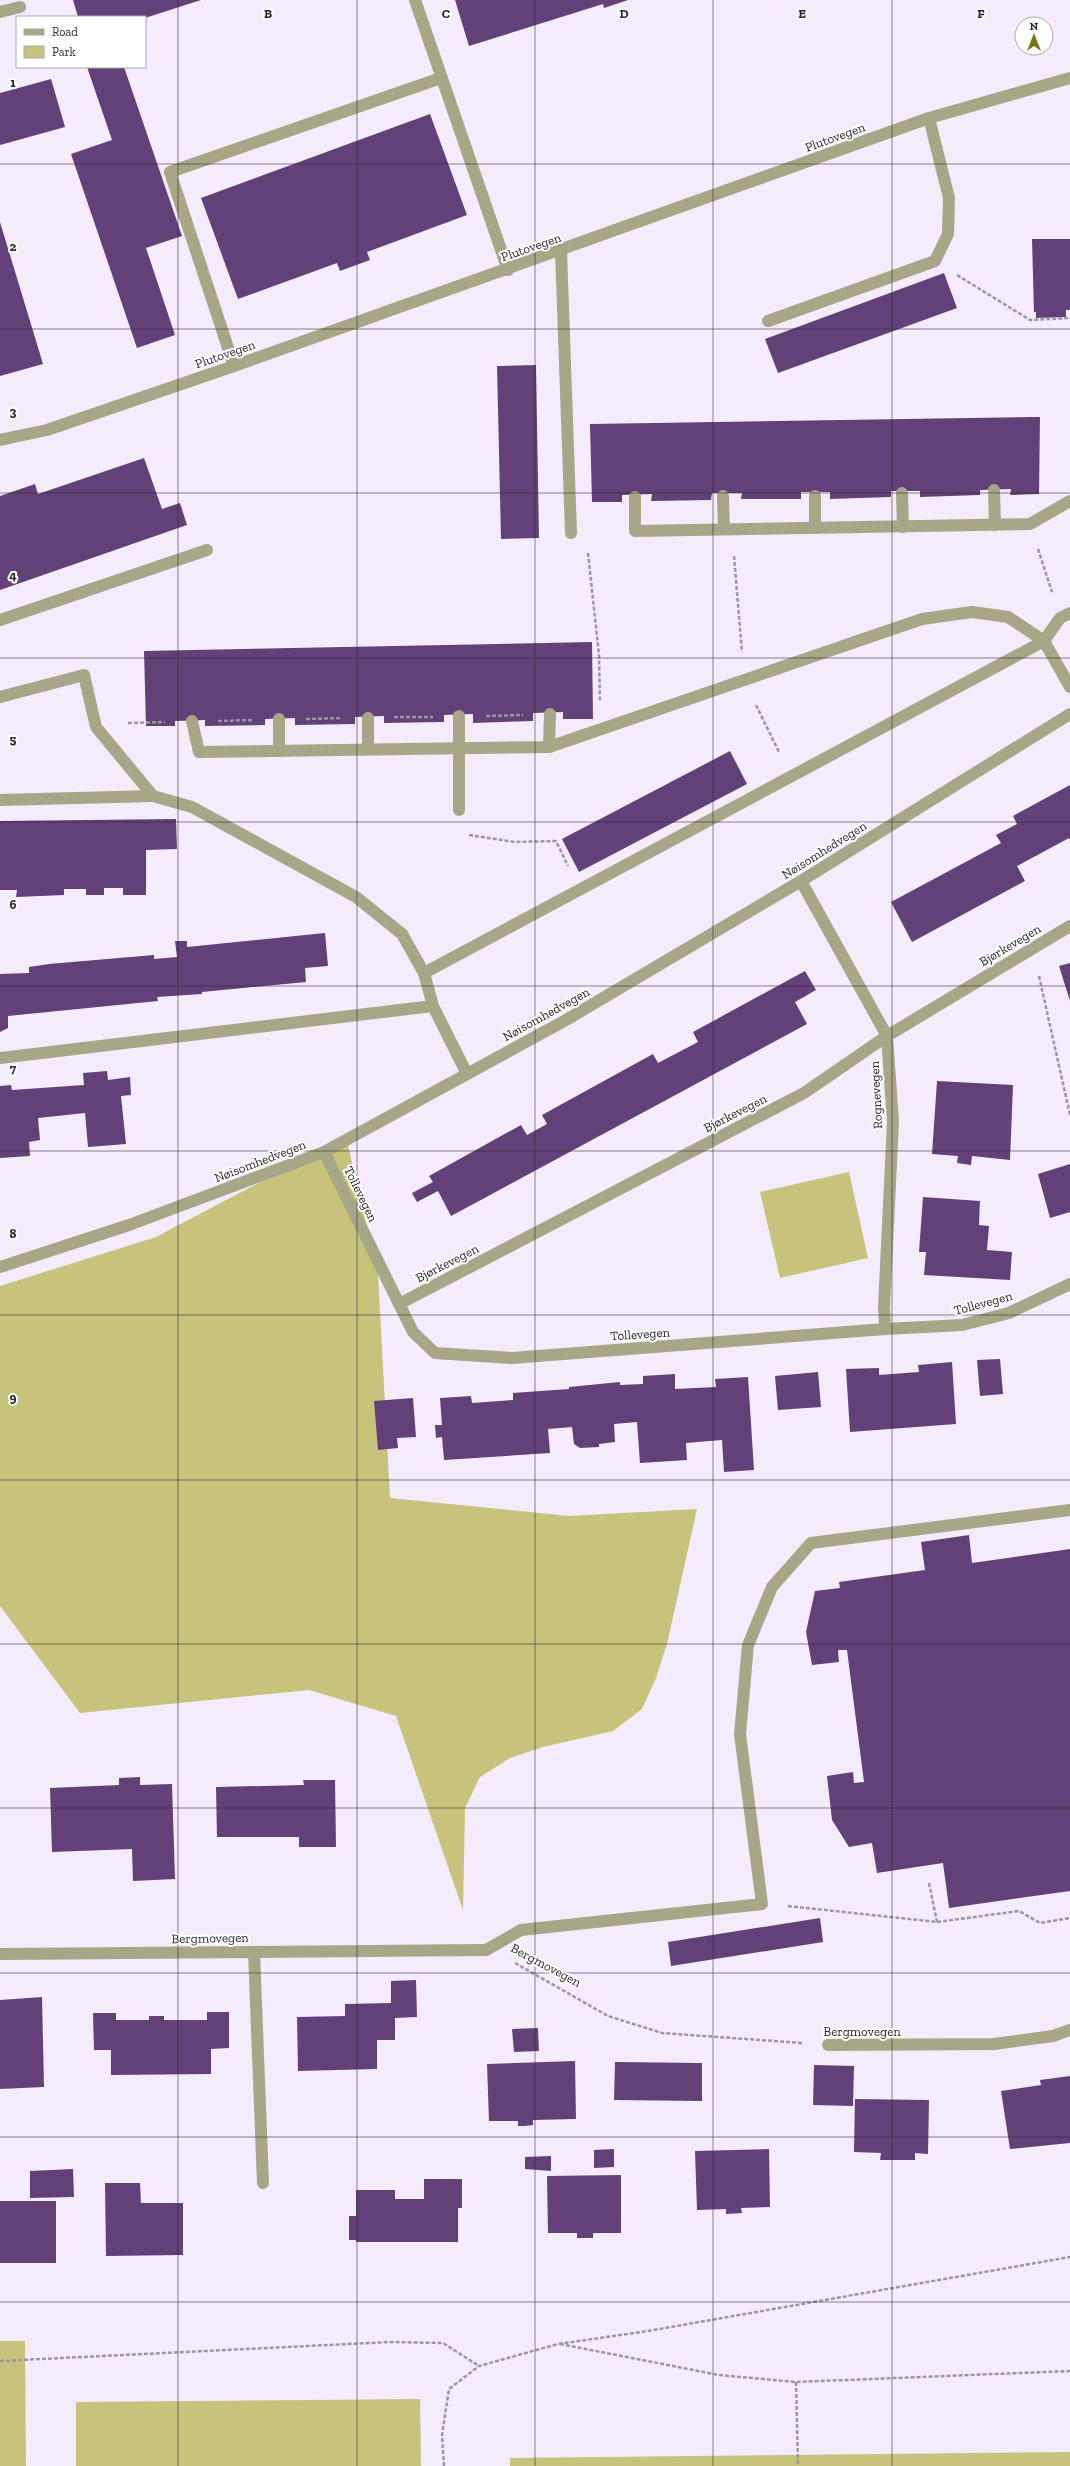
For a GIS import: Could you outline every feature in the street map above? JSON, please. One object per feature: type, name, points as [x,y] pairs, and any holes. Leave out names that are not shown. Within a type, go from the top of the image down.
[{"type":"street","points":[[414,0],[508,270]]},
{"type":"street","points":[[0,12],[19,3]]},
{"type":"street","points":[[234,366],[170,172],[441,78]]},
{"type":"street","name":"Plutovegen","points":[[0,440],[47,430],[234,366],[508,270],[929,118],[1070,78]]},
{"type":"street","points":[[768,321],[935,260],[948,234],[949,198],[929,118]]},
{"type":"street","points":[[561,251],[571,533]]},
{"type":"street","points":[[994,490],[995,525]]},
{"type":"street","points":[[902,494],[903,527]]},
{"type":"street","points":[[723,496],[728,529]]},
{"type":"street","points":[[815,496],[816,528]]},
{"type":"street","points":[[635,497],[635,531],[1030,524],[1070,501]]},
{"type":"street","points":[[0,620],[207,550]]},
{"type":"street","points":[[192,721],[199,752],[549,747],[922,619],[972,612],[1008,617],[1044,641],[1070,687]]},
{"type":"street","points":[[424,973],[1044,641],[1065,616]]},
{"type":"street","points":[[0,697],[84,675],[96,727],[153,796]]},
{"type":"street","points":[[549,747],[550,714]]},
{"type":"street","name":"Nøisomhedvegen","points":[[0,1267],[128,1226],[324,1152],[566,1020],[801,881],[1070,714]]},
{"type":"street","points":[[459,716],[459,810]]},
{"type":"street","points":[[368,718],[368,749]]},
{"type":"street","points":[[279,719],[279,751]]},
{"type":"street","points":[[0,800],[153,796],[192,807],[356,897],[402,934],[424,973],[433,1006],[467,1074]]},
{"type":"street","name":"Rognevegen","points":[[801,881],[887,1036],[893,1122],[884,1307],[885,1329]]},
{"type":"street","name":"Bjørkevegen","points":[[399,1304],[804,1093],[887,1036],[1070,926]]},
{"type":"street","points":[[0,1058],[433,1006]]},
{"type":"street","name":"Tollevegen","points":[[324,1152],[413,1332],[435,1353],[504,1358],[885,1329],[962,1325],[1009,1313],[1070,1284]]},
{"type":"street","points":[[486,1950],[521,1930],[762,1904],[740,1734],[748,1645],[772,1587],[811,1543],[1070,1510]]},
{"type":"street","name":"Bergmovegen","points":[[0,1954],[486,1950]]},
{"type":"street","points":[[254,1952],[263,2183]]},
{"type":"street","name":"Bergmovegen","points":[[828,2045],[994,2044],[1053,2036],[1070,2030]]},
{"type":"path","points":[[935,260],[1030,320],[1070,318]]},
{"type":"path","points":[[1030,524],[1065,616]]},
{"type":"path","points":[[728,529],[744,680]]},
{"type":"path","points":[[571,533],[588,551],[599,655],[601,729]]},
{"type":"path","points":[[753,698],[779,751]]},
{"type":"path","points":[[468,835],[515,842],[556,841],[580,890]]},
{"type":"path","points":[[1033,948],[1070,1115]]},
{"type":"path","points":[[929,1883],[937,1922]]},
{"type":"path","points":[[762,1904],[937,1922],[1018,1911],[1040,1923],[1070,1918]]},
{"type":"path","name":"Bergmovegen","points":[[486,1950],[534,1972],[608,2016],[662,2033],[828,2045]]},
{"type":"path","points":[[444,2466],[442,2435],[449,2389],[479,2366],[558,2344],[648,2331],[1070,2257]]},
{"type":"path","points":[[0,2361],[390,2342],[443,2343],[479,2366]]},
{"type":"path","points":[[558,2344],[719,2375],[796,2382],[1070,2371]]},
{"type":"path","points":[[796,2382],[798,2466]]},
{"type":"green space","points":[[346,1137],[378,1274],[390,1498],[569,1516],[697,1509],[667,1644],[656,1678],[642,1709],[613,1731],[543,1747],[510,1758],[480,1777],[465,1808],[463,1910],[396,1716],[309,1690],[80,1713],[0,1606],[0,1286],[156,1237]]},
{"type":"green space","points":[[849,1172],[868,1258],[780,1278],[760,1192]]},
{"type":"green space","points":[[0,2341],[25,2341],[26,2466],[0,2466]]},
{"type":"green space","points":[[420,2399],[421,2466],[76,2466],[76,2402]]},
{"type":"green space","points":[[1070,2452],[1070,2466],[510,2466],[510,2458]]},
{"type":"building","points":[[73,0],[201,0],[146,18],[146,16],[78,16]]},
{"type":"building","points":[[455,0],[628,0],[604,8],[603,4],[469,46]]},
{"type":"building","points":[[87,68],[124,68],[182,236],[146,248],[175,335],[137,348],[71,154],[112,140]]},
{"type":"building","points":[[51,79],[65,127],[0,145],[0,93]]},
{"type":"building","points":[[430,114],[467,215],[367,252],[370,260],[340,271],[337,263],[238,299],[201,198]]},
{"type":"building","points":[[0,222],[43,364],[0,376]]},
{"type":"building","points":[[1032,239],[1070,239],[1070,310],[1066,310],[1066,317],[1036,318],[1036,312],[1034,312]]},
{"type":"building","points":[[944,273],[957,308],[778,373],[765,339]]},
{"type":"building","points":[[536,365],[539,538],[501,539],[497,366]]},
{"type":"building","points":[[1040,417],[1039,494],[1010,495],[1011,489],[980,490],[980,495],[920,497],[920,491],[891,491],[891,497],[830,499],[830,492],[801,492],[801,499],[741,499],[742,493],[712,493],[711,500],[651,501],[652,494],[622,495],[622,502],[592,502],[590,424]]},
{"type":"building","points":[[144,458],[162,509],[180,503],[187,525],[0,590],[0,496],[35,484],[38,494]]},
{"type":"building","points":[[592,642],[593,719],[563,719],[563,712],[533,713],[533,721],[473,723],[473,714],[444,715],[444,722],[384,723],[384,716],[355,717],[355,724],[295,725],[295,718],[265,719],[265,725],[205,726],[205,720],[175,721],[175,726],[146,726],[144,651]]},
{"type":"building","points":[[730,751],[747,784],[579,872],[562,839]]},
{"type":"building","points":[[1070,785],[1070,840],[1069,838],[1017,866],[1025,881],[912,942],[891,902],[1001,843],[996,835],[1017,824],[1013,816]]},
{"type":"building","points":[[176,819],[177,849],[146,850],[146,895],[123,895],[123,888],[104,888],[104,895],[86,895],[86,889],[64,889],[64,895],[16,897],[17,890],[0,890],[0,821]]},
{"type":"building","points":[[325,933],[328,966],[305,968],[306,982],[202,992],[202,994],[157,997],[158,1001],[8,1016],[8,1028],[0,1032],[0,974],[29,973],[29,967],[49,964],[154,955],[154,959],[177,957],[175,941],[187,941],[187,947]]},
{"type":"building","points":[[1070,963],[1070,1001],[1059,966]]},
{"type":"building","points":[[805,971],[816,990],[795,1002],[807,1024],[451,1216],[438,1191],[417,1202],[412,1193],[433,1182],[429,1176],[521,1125],[527,1135],[547,1124],[542,1115],[653,1054],[658,1063],[698,1042],[693,1032]]},
{"type":"building","points":[[107,1071],[108,1080],[130,1077],[131,1095],[121,1096],[126,1144],[88,1147],[85,1113],[38,1118],[40,1140],[29,1142],[30,1156],[0,1158],[0,1086],[11,1085],[12,1090],[84,1085],[83,1073]]},
{"type":"building","points":[[937,1081],[1013,1085],[1010,1160],[972,1156],[971,1165],[957,1163],[958,1156],[932,1154]]},
{"type":"building","points":[[1070,1164],[1070,1212],[1050,1218],[1038,1174]]},
{"type":"building","points":[[923,1197],[980,1201],[979,1225],[989,1226],[987,1250],[1012,1252],[1010,1280],[924,1275],[926,1252],[919,1252]]},
{"type":"building","points":[[1000,1359],[1003,1394],[980,1396],[977,1360]]},
{"type":"building","points":[[952,1362],[956,1424],[850,1432],[846,1369],[879,1368],[879,1375],[919,1372],[918,1365]]},
{"type":"building","points":[[818,1372],[821,1407],[778,1410],[775,1376]]},
{"type":"building","points":[[675,1374],[675,1389],[716,1387],[715,1379],[748,1377],[754,1470],[724,1472],[722,1440],[686,1443],[687,1460],[640,1463],[637,1422],[614,1424],[615,1442],[599,1444],[599,1447],[580,1448],[574,1444],[572,1427],[548,1429],[550,1453],[444,1460],[442,1437],[436,1438],[435,1425],[442,1425],[440,1398],[471,1396],[472,1403],[513,1400],[513,1393],[569,1389],[569,1387],[620,1382],[620,1385],[643,1384],[643,1376]]},
{"type":"building","points":[[413,1398],[416,1437],[397,1438],[398,1448],[378,1450],[374,1401]]},
{"type":"building","points":[[969,1535],[972,1563],[1070,1549],[1070,1891],[949,1908],[943,1863],[877,1873],[872,1843],[849,1847],[832,1820],[827,1776],[853,1772],[854,1783],[864,1782],[847,1650],[838,1650],[839,1662],[812,1665],[806,1632],[815,1591],[840,1588],[839,1582],[925,1570],[921,1542]]},
{"type":"building","points":[[140,1777],[140,1785],[172,1784],[175,1879],[133,1881],[132,1849],[52,1852],[50,1788],[119,1785],[119,1778]]},
{"type":"building","points":[[303,1780],[335,1780],[336,1847],[299,1847],[299,1837],[217,1837],[216,1787],[304,1785]]},
{"type":"building","points":[[820,1918],[823,1942],[671,1966],[668,1942]]},
{"type":"building","points":[[416,1980],[417,2017],[395,2018],[395,2040],[377,2040],[377,2069],[298,2071],[297,2017],[345,2016],[345,2004],[391,2003],[391,1981]]},
{"type":"building","points":[[42,1997],[44,2087],[0,2089],[0,2000]]},
{"type":"building","points":[[207,2012],[229,2012],[229,2048],[211,2049],[211,2074],[111,2075],[111,2050],[94,2050],[93,2013],[116,2013],[116,2020],[149,2020],[149,2016],[164,2016],[164,2020],[207,2020]]},
{"type":"building","points":[[538,2028],[539,2051],[514,2052],[512,2029]]},
{"type":"building","points":[[575,2061],[576,2119],[533,2120],[533,2125],[525,2126],[518,2126],[518,2121],[489,2121],[487,2064]]},
{"type":"building","points":[[615,2062],[702,2063],[702,2101],[614,2100]]},
{"type":"building","points":[[814,2065],[854,2066],[853,2106],[813,2105]]},
{"type":"building","points":[[1070,2076],[1070,2143],[1010,2149],[1001,2091],[1041,2085],[1040,2080]]},
{"type":"building","points":[[855,2099],[929,2100],[928,2154],[915,2153],[915,2160],[880,2160],[881,2153],[854,2152]]},
{"type":"building","points":[[614,2149],[614,2167],[594,2168],[594,2150]]},
{"type":"building","points":[[769,2149],[770,2207],[741,2208],[742,2213],[726,2214],[726,2209],[697,2210],[695,2151]]},
{"type":"building","points":[[551,2156],[551,2171],[525,2169],[525,2157]]},
{"type":"building","points":[[73,2169],[74,2197],[30,2198],[30,2171]]},
{"type":"building","points":[[621,2175],[621,2233],[593,2233],[593,2238],[577,2238],[577,2233],[548,2233],[547,2176]]},
{"type":"building","points":[[424,2179],[462,2179],[462,2208],[458,2208],[458,2242],[356,2242],[356,2240],[349,2240],[349,2216],[356,2216],[356,2190],[395,2190],[395,2199],[424,2199]]},
{"type":"building","points":[[105,2183],[140,2183],[141,2203],[183,2203],[183,2255],[106,2256]]},
{"type":"building","points":[[0,2201],[56,2201],[56,2263],[0,2263]]}]
